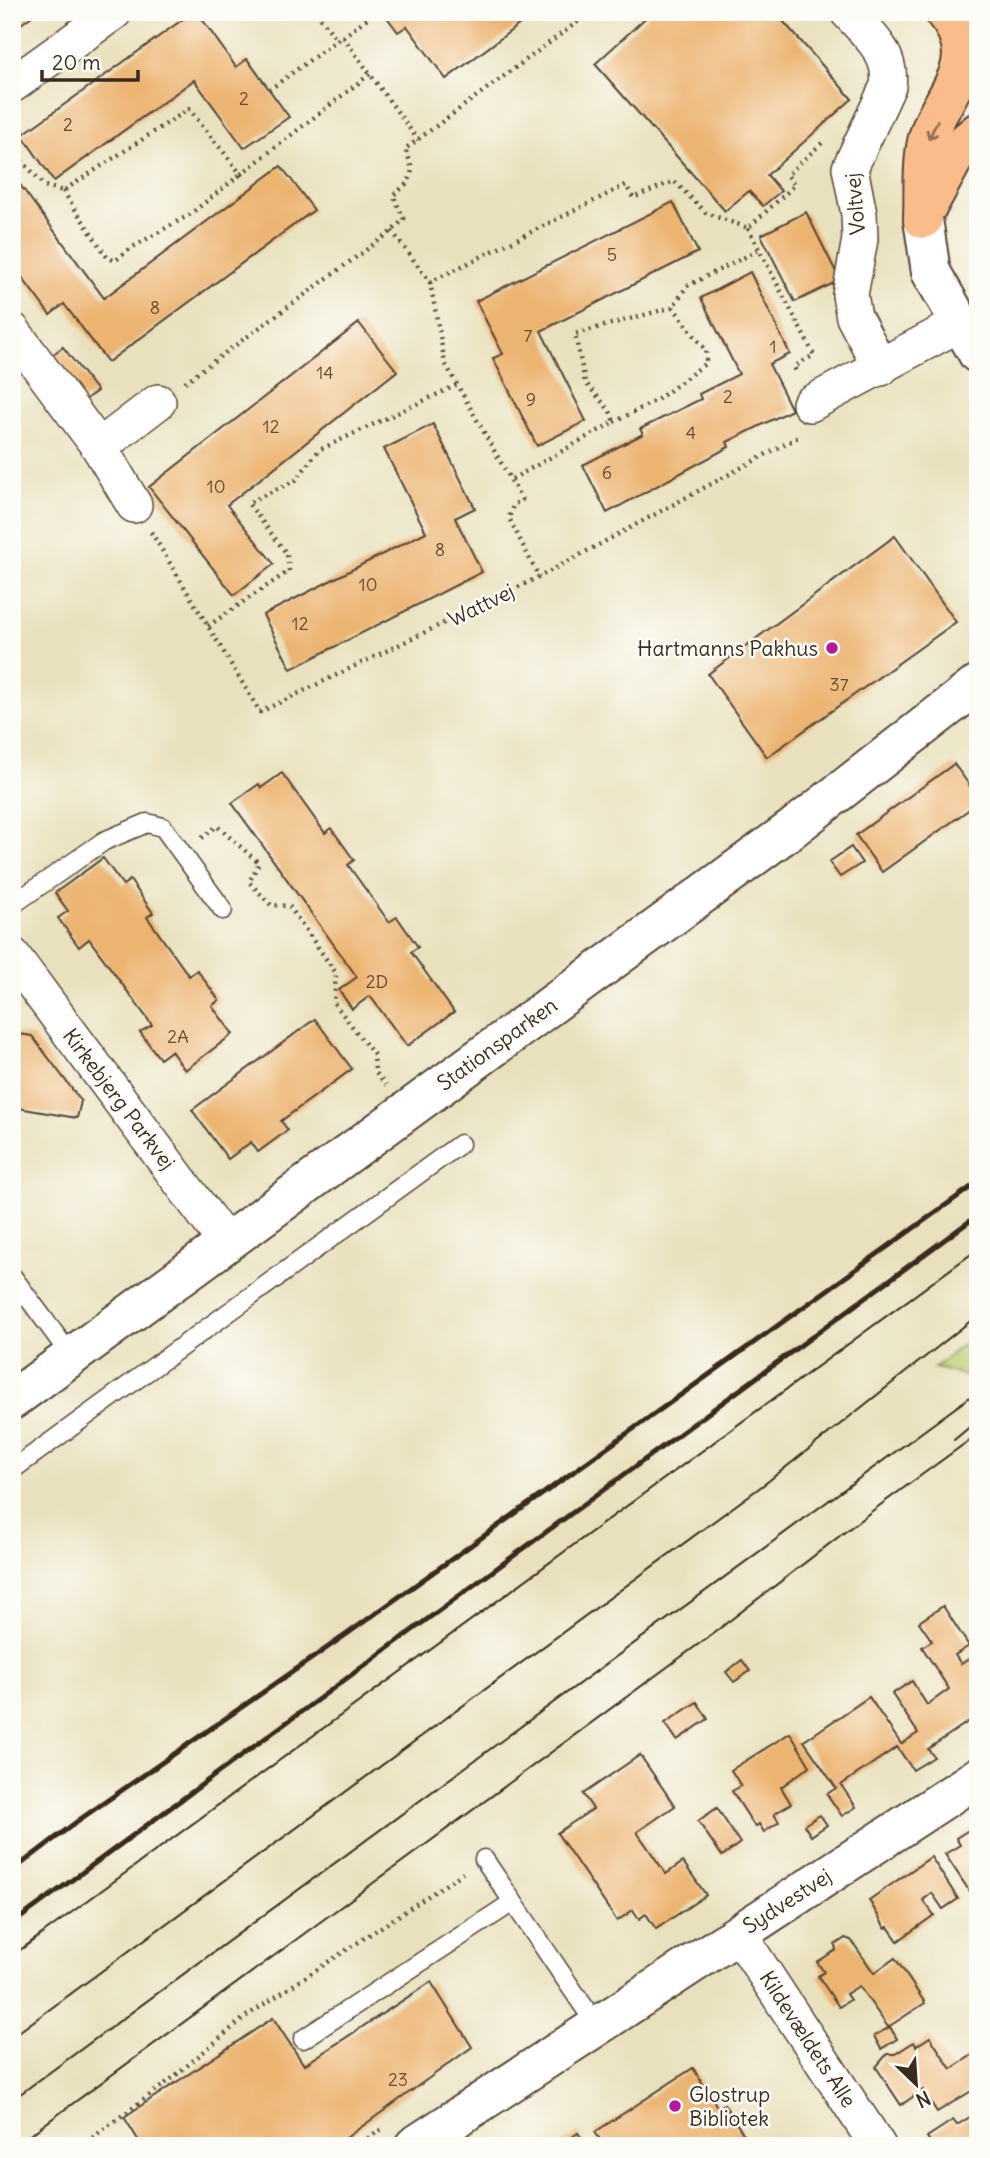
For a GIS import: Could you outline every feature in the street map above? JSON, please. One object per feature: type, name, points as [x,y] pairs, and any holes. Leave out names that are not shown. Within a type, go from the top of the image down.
[{"type":"main road","points":[[923,219],[926,145],[962,68],[962,43],[944,12]]},
{"type":"main road","points":[[923,219],[960,146],[978,132]]},
{"type":"street","points":[[12,85],[114,12]]},
{"type":"street","name":"Voltvej","points":[[848,12],[883,54],[889,75],[888,86],[850,168],[859,214],[860,239],[850,295],[854,317],[881,368]]},
{"type":"street","points":[[815,414],[881,368],[968,339],[931,272],[923,219]]},
{"type":"street","points":[[12,330],[99,447],[134,505]]},
{"type":"street","points":[[99,447],[158,402]]},
{"type":"street","name":"Stationsparken","points":[[12,1400],[793,828],[978,684]]},
{"type":"street","name":"Kirkebjerg Parkvej","points":[[12,955],[226,1244]]},
{"type":"street","name":"Sydvestvej","points":[[414,2146],[978,1777]]},
{"type":"street","name":"Kildevældets Alle","points":[[738,1933],[878,2146]]},
{"type":"lane","points":[[12,905],[104,841],[147,823],[163,827],[223,910]]},
{"type":"lane","points":[[12,1470],[460,1144]]},
{"type":"lane","points":[[12,1276],[72,1357]]},
{"type":"lane","points":[[484,1858],[597,2026]]},
{"type":"lane","points":[[303,2039],[513,1902]]},
{"type":"path","points":[[316,12],[370,74],[418,140]]},
{"type":"path","points":[[269,90],[376,12]]},
{"type":"path","points":[[158,402],[392,231],[404,219],[393,195],[411,182],[414,171],[405,149],[591,12]]},
{"type":"path","points":[[12,150],[46,186],[63,191],[107,257],[115,261],[131,248],[189,215],[370,74]]},
{"type":"path","points":[[63,191],[189,109],[240,174]]},
{"type":"path","points":[[748,228],[795,185],[788,175],[827,139]]},
{"type":"path","points":[[430,282],[626,185],[632,198],[674,181],[706,214],[748,228],[814,355],[794,367],[815,414]]},
{"type":"path","points":[[392,231],[430,282],[446,363],[522,500],[513,505],[509,518],[539,577]]},
{"type":"path","points":[[614,422],[610,411],[585,382],[575,334],[673,307],[687,286],[760,250]]},
{"type":"path","points":[[512,479],[657,400],[706,363],[706,351],[673,307]]},
{"type":"path","points":[[208,626],[289,571],[287,555],[248,503],[296,480],[319,450],[457,385]]},
{"type":"path","name":"Wattvej","points":[[134,505],[260,712],[539,577],[815,414]]},
{"type":"path","points":[[199,839],[217,826],[259,863],[249,882],[271,905],[289,906],[336,973],[334,1003],[374,1055],[375,1072],[383,1083]]},
{"type":"path","points":[[81,2146],[170,2080],[245,2017],[484,1858]]},
{"type":"green space","points":[[978,1332],[978,1369],[969,1376],[934,1368]]},
{"type":"building","points":[[12,12],[37,12],[12,31]]},
{"type":"building","points":[[193,12],[197,12],[236,67],[247,59],[289,117],[244,148],[194,80],[54,181],[22,135]]},
{"type":"building","points":[[383,12],[536,12],[446,79],[407,26],[398,32]]},
{"type":"building","points":[[652,12],[775,12],[852,99],[767,175],[781,191],[763,206],[749,191],[725,211],[595,64]]},
{"type":"building","points":[[281,166],[314,210],[108,362],[64,304],[50,315],[12,264],[12,174],[104,298]]},
{"type":"building","points":[[673,202],[698,252],[541,331],[586,421],[537,446],[493,358],[503,354],[476,301]]},
{"type":"building","points":[[806,212],[840,280],[795,302],[761,235]]},
{"type":"building","points":[[750,272],[790,354],[769,364],[792,410],[727,442],[729,447],[607,513],[583,465],[643,434],[640,429],[701,399],[699,394],[739,374],[701,298]]},
{"type":"building","points":[[359,323],[397,371],[227,505],[274,564],[234,595],[149,487]]},
{"type":"building","points":[[63,347],[97,391],[79,404],[46,360]]},
{"type":"building","points":[[433,424],[475,508],[455,518],[482,572],[291,669],[263,615],[426,532],[384,449]]},
{"type":"building","name":"Hartmanns Pakhus","points":[[895,536],[956,622],[767,757],[708,674]]},
{"type":"building","points":[[954,764],[978,797],[978,803],[882,872],[856,835]]},
{"type":"building","points":[[282,773],[325,833],[331,828],[354,860],[348,865],[389,922],[397,917],[418,947],[411,952],[454,1012],[407,1046],[370,996],[352,1009],[339,990],[357,977],[232,803],[259,784],[261,788]]},
{"type":"building","points":[[851,847],[862,863],[840,877],[829,862]]},
{"type":"building","points":[[103,858],[123,885],[130,880],[153,913],[147,917],[189,976],[197,970],[219,1000],[212,1006],[233,1034],[185,1070],[171,1051],[160,1059],[140,1032],[152,1025],[89,939],[79,947],[58,918],[68,911],[55,893]]},
{"type":"building","points":[[315,1019],[352,1069],[281,1121],[288,1130],[258,1152],[251,1142],[228,1159],[192,1110]]},
{"type":"building","points":[[12,1033],[32,1036],[81,1101],[77,1118],[12,1107]]},
{"type":"building","points":[[943,1606],[969,1646],[955,1655],[961,1664],[978,1653],[978,1715],[928,1749],[934,1757],[913,1770],[897,1747],[841,1785],[856,1807],[842,1816],[827,1794],[836,1788],[804,1741],[869,1697],[901,1744],[918,1733],[892,1694],[912,1681],[927,1705],[949,1689],[922,1647],[932,1641],[919,1622]]},
{"type":"building","points":[[742,1660],[750,1671],[734,1682],[726,1672]]},
{"type":"building","points":[[697,1702],[708,1719],[677,1740],[665,1723]]},
{"type":"building","points":[[790,1733],[810,1766],[781,1787],[791,1804],[774,1814],[779,1822],[764,1832],[759,1824],[755,1827],[732,1791],[741,1786],[731,1770]]},
{"type":"building","points":[[640,1755],[675,1806],[637,1832],[666,1874],[683,1862],[706,1895],[656,1929],[646,1914],[639,1919],[633,1910],[617,1921],[557,1833],[593,1809],[583,1794]]},
{"type":"building","points":[[717,1808],[740,1843],[722,1856],[698,1821]]},
{"type":"building","points":[[820,1815],[827,1825],[811,1836],[804,1825]]},
{"type":"building","points":[[978,1824],[978,1896],[973,1890],[970,1892],[945,1854],[960,1845],[956,1838]]},
{"type":"building","points":[[931,1857],[958,1899],[943,1909],[932,1893],[923,1900],[934,1915],[898,1941],[888,1927],[885,1928],[869,1900]]},
{"type":"building","points":[[845,1938],[851,1940],[874,1973],[895,1958],[925,2003],[888,2027],[859,1986],[846,1994],[850,2000],[839,2007],[818,1976],[824,1972],[817,1962],[836,1950],[835,1945]]},
{"type":"building","points":[[431,1982],[472,2047],[335,2146],[142,2146],[124,2117],[273,2018],[304,2065]]},
{"type":"building","points":[[890,2027],[897,2039],[881,2049],[874,2036]]},
{"type":"building","points":[[930,2037],[951,2069],[978,2051],[978,2087],[937,2112],[923,2090],[901,2105],[876,2067],[887,2054],[895,2054],[914,2042],[916,2046]]},
{"type":"building","name":"Glostrup Bibliotek","points":[[693,2068],[718,2108],[724,2104],[751,2146],[604,2146],[595,2132]]},
{"type":"building","points":[[978,2112],[978,2146],[933,2146],[927,2137],[953,2120],[957,2125]]},
{"type":"building","points":[[578,2133],[587,2146],[559,2146]]},
{"type":"tram line","points":[[975,12],[978,18]]},
{"type":"tram line","points":[[12,1956],[978,1249]]},
{"type":"tram line","points":[[12,2037],[766,1483],[978,1315]]},
{"type":"tram line","points":[[12,2100],[978,1391]]},
{"type":"tram line","points":[[954,1440],[978,1420]]},
{"type":"tram line","points":[[15,2146],[715,1632],[872,1511],[978,1434]]},
{"type":"railway","points":[[12,1871],[79,1820],[347,1634],[978,1182]]},
{"type":"railway","points":[[12,1924],[978,1215]]},
{"type":"place","name":"Hartmanns Pakhus","points":[[832,648]]},
{"type":"place","name":"Glostrup Bibliotek","points":[[675,2106]]}]
